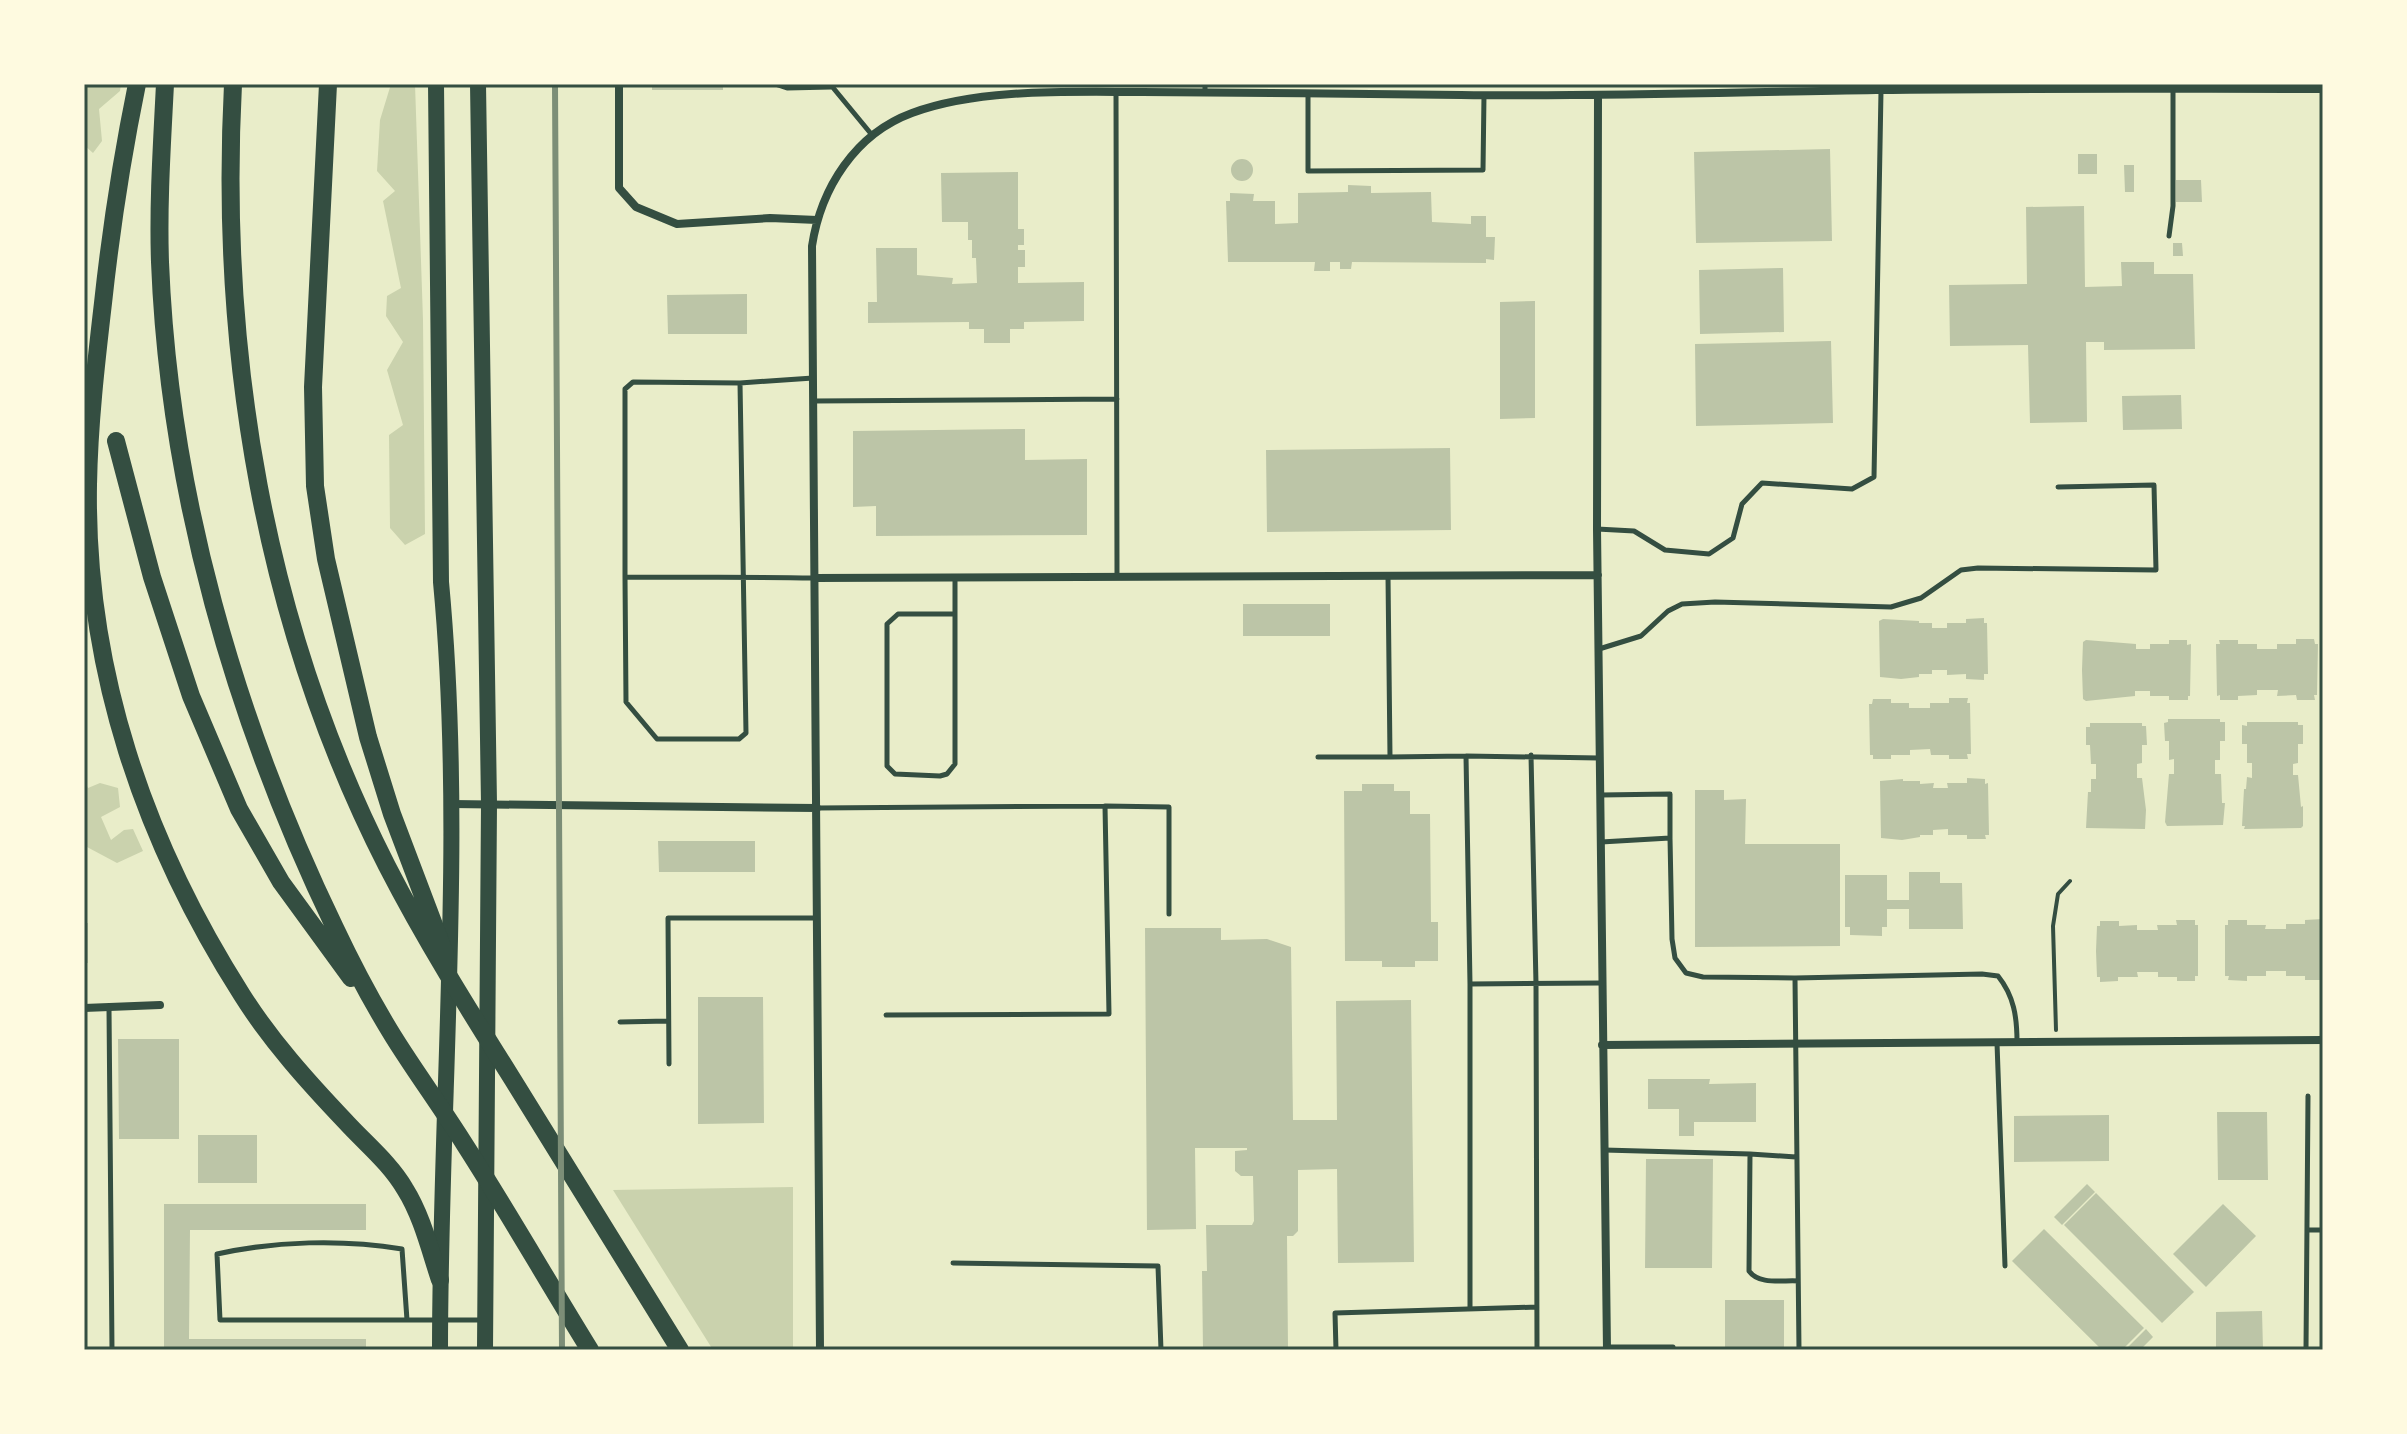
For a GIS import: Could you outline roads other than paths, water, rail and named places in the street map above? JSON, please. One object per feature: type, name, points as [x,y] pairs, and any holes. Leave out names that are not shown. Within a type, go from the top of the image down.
[{"type":"highway","points":[[137,84],[114,207],[99,331],[88,486],[95,595],[104,659],[118,718],[145,807],[197,922],[267,1031],[318,1093],[386,1163],[406,1190],[440,1280]]},
{"type":"highway","points":[[165,84],[159,198],[165,326],[187,488],[206,574],[246,713],[271,782],[335,930],[392,1035]]},
{"type":"highway","points":[[233,84],[233,268],[243,394],[267,534],[307,676],[385,863],[461,998],[680,1350]]},
{"type":"highway","points":[[328,84],[313,387],[315,486],[326,559],[368,737],[392,814],[461,998]]},
{"type":"highway","points":[[116,441],[152,577],[191,696],[239,809],[281,882],[392,1035],[465,1145],[590,1350]]},
{"type":"main road","points":[[436,84],[441,582],[452,804],[440,1350]]},
{"type":"main road","points":[[478,84],[489,804],[485,1350]]},
{"type":"street","points":[[619,84],[619,188],[636,207],[677,224],[770,218],[816,222]]},
{"type":"street","points":[[820,1350],[812,246],[816,222],[832,182],[844,164],[873,136],[912,113],[948,102],[1045,92],[1205,88],[1308,93],[1598,97],[1670,89],[2323,89]]},
{"type":"street","points":[[1598,97],[1597,529],[1606,1348]]},
{"type":"street","points":[[815,578],[1598,575]]},
{"type":"street","points":[[452,804],[817,808]]},
{"type":"street","points":[[84,1008],[160,1005]]},
{"type":"street","points":[[1602,1045],[2323,1040]]},
{"type":"lane","points":[[775,84],[787,88],[832,85],[873,136]]},
{"type":"lane","points":[[1462,84],[1463,95]]},
{"type":"lane","points":[[2169,236],[2173,206],[2173,89]]},
{"type":"lane","points":[[1597,529],[1634,531],[1665,550],[1709,554],[1733,538],[1742,504],[1762,483],[1852,489],[1874,477],[1881,90]]},
{"type":"lane","points":[[1116,92],[1117,576]]},
{"type":"lane","points":[[1308,93],[1308,171],[1483,170],[1484,95]]},
{"type":"lane","points":[[740,383],[746,733],[739,739],[657,739],[626,702],[625,389],[633,382],[740,383],[813,378]]},
{"type":"lane","points":[[813,401],[1117,399]]},
{"type":"lane","points":[[1598,649],[1641,636],[1668,611],[1682,604],[1715,602],[1891,607],[1921,598],[1961,570],[2156,570],[2154,485],[2058,487]]},
{"type":"lane","points":[[1388,575],[1390,757]]},
{"type":"lane","points":[[625,577],[815,578]]},
{"type":"lane","points":[[955,577],[955,614],[955,764],[947,774],[940,776],[895,774],[887,766],[887,624],[898,614],[955,614]]},
{"type":"lane","points":[[1318,757],[1531,755],[1599,758]]},
{"type":"lane","points":[[1531,755],[1536,984],[1537,1350]]},
{"type":"lane","points":[[1466,756],[1470,1309]]},
{"type":"lane","points":[[1600,795],[1670,794],[1672,939],[1675,958],[1686,973],[1703,977],[1795,978],[1998,976],[2017,1015],[2017,1042]]},
{"type":"lane","points":[[886,1015],[1109,1014],[1105,806]]},
{"type":"lane","points":[[817,808],[1169,807],[1169,914]]},
{"type":"lane","points":[[1600,842],[1670,838]]},
{"type":"lane","points":[[669,1064],[668,918],[816,918]]},
{"type":"lane","points":[[1795,978],[1799,1350]]},
{"type":"lane","points":[[1470,984],[1601,983]]},
{"type":"lane","points":[[109,1008],[112,1350]]},
{"type":"lane","points":[[620,1022],[668,1021]]},
{"type":"lane","points":[[1997,1042],[2005,1266]]},
{"type":"lane","points":[[2306,1350],[2308,1096]]},
{"type":"lane","points":[[1604,1150],[1796,1157]]},
{"type":"lane","points":[[1750,1154],[1749,1271],[1754,1278],[1761,1280],[1798,1281]]},
{"type":"lane","points":[[2307,1230],[2323,1230]]},
{"type":"lane","points":[[407,1320],[402,1249],[368,1243],[252,1247],[217,1254],[220,1320],[440,1321],[485,1320]]},
{"type":"lane","points":[[953,1263],[1158,1266],[1161,1350]]},
{"type":"lane","points":[[1336,1350],[1335,1313],[1537,1307]]},
{"type":"lane","points":[[1606,1348],[1673,1347],[1673,1350]]},
{"type":"railway","points":[[555,84],[562,1350]]}]
